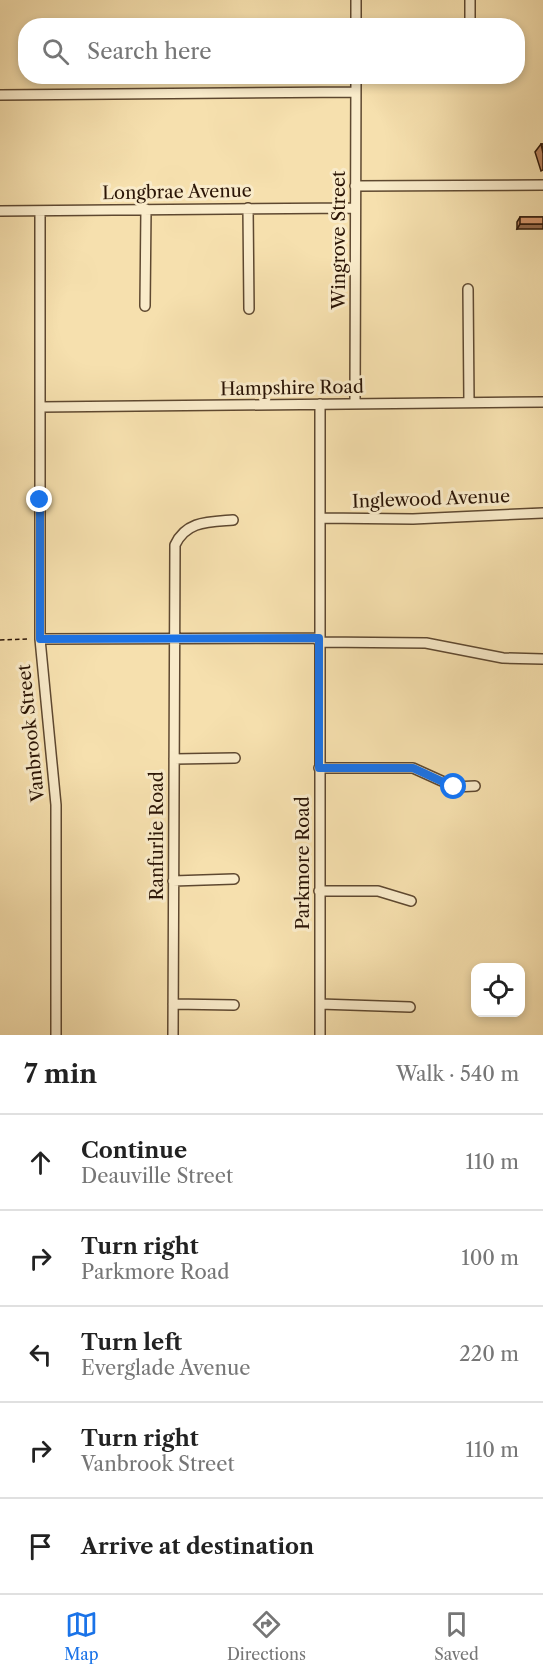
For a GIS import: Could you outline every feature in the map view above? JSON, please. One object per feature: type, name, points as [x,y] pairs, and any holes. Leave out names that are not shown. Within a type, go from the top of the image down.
[{"type":"street","points":[[356,0],[356,18]]},
{"type":"street","points":[[470,0],[470,18]]},
{"type":"street","name":"Wingrove Street","points":[[355,404],[356,84]]},
{"type":"street","points":[[0,95],[356,92]]},
{"type":"street","points":[[356,186],[543,185]]},
{"type":"street","points":[[248,208],[249,309]]},
{"type":"street","name":"Longbrae Avenue","points":[[0,211],[355,208]]},
{"type":"street","points":[[145,306],[146,209]]},
{"type":"street","name":"Vanbrook Street","points":[[40,211],[40,639],[56,805],[56,1035]]},
{"type":"street","points":[[468,289],[470,402]]},
{"type":"street","name":"Hampshire Road","points":[[40,406],[543,402]]},
{"type":"street","name":"Parkmore Road","points":[[320,404],[320,1035]]},
{"type":"street","name":"Inglewood Avenue","points":[[320,518],[413,519],[543,513]]},
{"type":"street","name":"Ranfurlie Road","points":[[173,1035],[175,545],[180,533],[188,527],[206,522],[232,520]]},
{"type":"street","points":[[40,639],[173,638],[426,643],[503,658],[543,659]]},
{"type":"street","points":[[174,759],[235,758]]},
{"type":"street","points":[[319,768],[413,768],[454,787],[475,786]]},
{"type":"street","points":[[174,881],[234,879]]},
{"type":"street","points":[[319,891],[378,891],[411,901]]},
{"type":"street","points":[[173,1004],[234,1005]]},
{"type":"street","points":[[320,1004],[410,1007]]},
{"type":"path","points":[[0,640],[40,639]]},
{"type":"building","points":[[520,217],[543,217],[543,224],[520,224]]},
{"type":"route","points":[[40,500],[40,639],[319,638],[319,768],[413,768],[454,787]]}]
